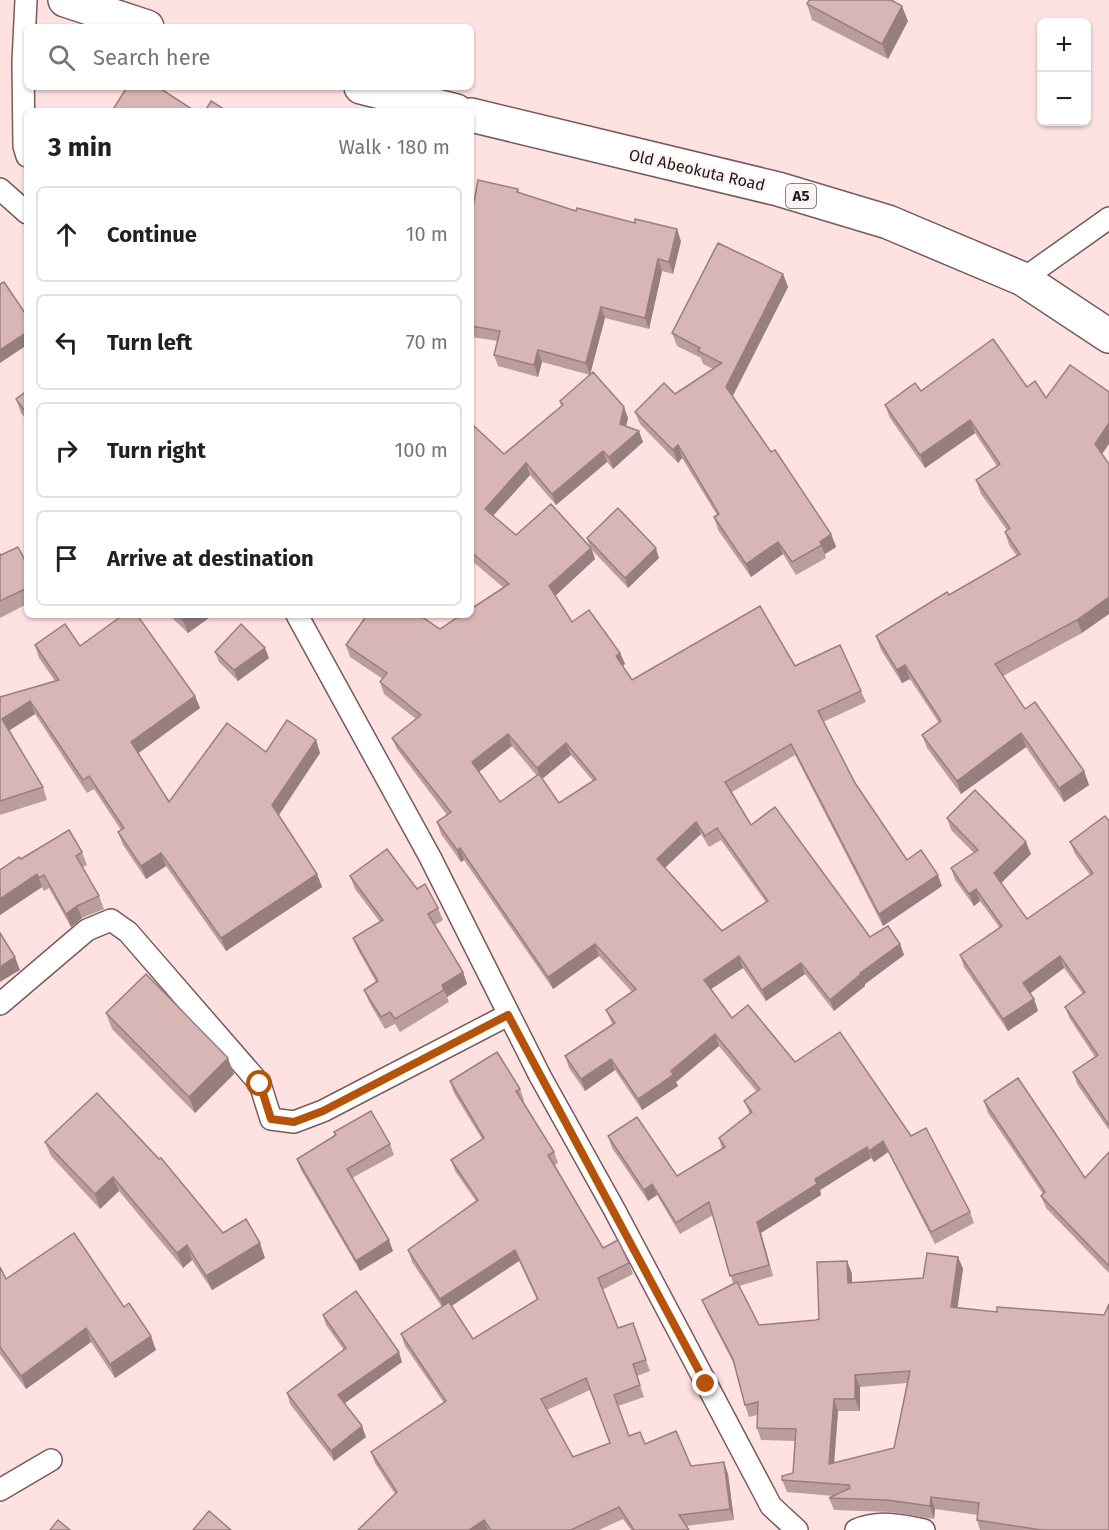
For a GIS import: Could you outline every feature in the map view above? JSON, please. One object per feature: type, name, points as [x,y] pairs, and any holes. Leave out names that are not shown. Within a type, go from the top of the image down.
[{"type":"highway","points":[[65,0],[138,24]]},
{"type":"highway","points":[[373,90],[444,108]]},
{"type":"highway","name":"Old Abeokuta Road","points":[[474,116],[778,189],[888,222],[1023,279],[1109,336]]},
{"type":"street","points":[[25,24],[26,0]]},
{"type":"street","points":[[24,41],[24,146]]},
{"type":"street","points":[[0,189],[24,210]]},
{"type":"street","points":[[1023,279],[1109,218]]},
{"type":"street","points":[[299,618],[334,678],[430,857],[508,1015],[771,1506],[797,1530]]},
{"type":"street","points":[[0,1004],[87,930],[111,920],[128,932],[260,1084],[271,1119],[294,1122],[323,1111],[508,1015]]},
{"type":"street","points":[[0,1490],[51,1460]]},
{"type":"street","points":[[856,1530],[863,1527],[895,1524],[924,1530]]},
{"type":"building","points":[[809,0],[891,0],[902,6],[882,44],[807,4]]},
{"type":"building","points":[[125,90],[163,90],[190,108],[114,108]]},
{"type":"building","points":[[211,101],[222,108],[207,108]]},
{"type":"building","points":[[478,180],[518,189],[517,192],[576,211],[577,208],[635,223],[635,219],[677,229],[669,262],[658,259],[645,318],[601,307],[586,363],[538,350],[534,365],[494,355],[500,331],[474,327],[474,202]]},
{"type":"building","points":[[718,243],[783,274],[726,387],[771,452],[775,450],[831,534],[820,542],[822,545],[792,562],[778,542],[746,564],[714,517],[719,514],[678,445],[673,450],[635,412],[664,383],[675,394],[722,363],[698,351],[700,348],[672,333]]},
{"type":"building","points":[[4,282],[24,312],[24,334],[0,350],[0,284]]},
{"type":"building","points":[[993,339],[1027,387],[1035,381],[1046,398],[1070,365],[1109,392],[1109,423],[1095,444],[1109,464],[1109,597],[1077,620],[995,664],[1025,709],[1035,702],[1084,771],[1059,788],[1021,733],[957,781],[922,735],[941,721],[905,665],[897,670],[876,636],[947,592],[949,595],[1020,554],[1005,532],[1010,528],[976,480],[1000,464],[970,420],[920,455],[885,405],[915,383],[921,391]]},
{"type":"building","points":[[593,372],[624,407],[620,424],[639,431],[609,457],[603,451],[552,494],[526,463],[485,509],[516,535],[551,504],[591,548],[549,586],[572,622],[589,610],[620,653],[616,656],[632,680],[760,606],[795,666],[840,645],[861,691],[818,711],[855,783],[907,860],[921,850],[938,875],[879,914],[791,744],[725,782],[751,825],[775,807],[870,937],[888,926],[900,944],[860,973],[830,1000],[801,963],[762,990],[739,956],[704,980],[732,1018],[748,1005],[795,1062],[840,1032],[911,1136],[926,1128],[970,1212],[931,1232],[883,1141],[869,1151],[867,1147],[815,1179],[817,1184],[757,1222],[769,1265],[730,1276],[709,1202],[676,1223],[652,1184],[644,1190],[608,1136],[637,1117],[677,1176],[725,1147],[719,1138],[752,1112],[744,1101],[760,1089],[715,1034],[671,1071],[673,1075],[638,1099],[611,1059],[581,1079],[565,1056],[615,1023],[606,1010],[636,989],[595,944],[548,977],[460,848],[457,850],[437,822],[451,812],[392,738],[421,715],[380,682],[387,673],[346,645],[365,618],[424,618],[440,629],[456,618],[474,618],[474,607],[509,584],[474,555],[474,426],[504,454],[563,405],[560,401]],"holes":[[[508,734],[537,768],[566,743],[596,779],[559,803],[539,774],[500,802],[472,762]],[[696,822],[705,836],[717,828],[768,901],[722,931],[657,859]]]},
{"type":"building","points":[[24,393],[24,410],[16,399]]},
{"type":"building","points":[[618,508],[656,548],[625,578],[587,538]]},
{"type":"building","points":[[18,547],[24,558],[24,589],[0,601],[0,554]]},
{"type":"building","points":[[119,618],[139,618],[195,696],[131,742],[169,802],[227,723],[266,752],[287,720],[316,740],[272,805],[317,874],[221,938],[161,853],[141,866],[118,832],[124,828],[89,776],[83,780],[30,701],[2,719],[43,787],[0,801],[0,697],[59,680],[35,645],[65,624],[80,646]]},
{"type":"building","points":[[241,624],[265,648],[234,670],[215,652]]},
{"type":"building","points":[[975,790],[1026,842],[994,873],[1027,919],[1093,873],[1070,842],[1105,816],[1109,821],[1109,1125],[1073,1072],[1098,1055],[1065,1007],[1085,992],[1060,956],[1023,983],[1034,999],[1003,1019],[960,955],[1002,926],[976,889],[969,894],[951,868],[978,850],[947,818]]},
{"type":"building","points":[[69,830],[82,852],[76,856],[99,896],[66,914],[44,875],[39,878],[37,874],[0,899],[0,870]]},
{"type":"building","points":[[387,849],[417,889],[425,884],[438,908],[428,914],[463,972],[442,985],[444,990],[395,1019],[390,1012],[381,1017],[364,990],[378,981],[353,938],[383,920],[350,876]]},
{"type":"building","points":[[0,933],[15,957],[0,967]]},
{"type":"building","points":[[146,974],[228,1058],[189,1097],[106,1013]]},
{"type":"building","points":[[497,1052],[520,1089],[516,1091],[554,1152],[548,1155],[603,1248],[618,1240],[629,1263],[598,1278],[618,1328],[633,1323],[646,1360],[633,1364],[640,1385],[614,1395],[629,1436],[640,1432],[645,1444],[676,1431],[691,1466],[724,1462],[730,1509],[679,1515],[689,1530],[634,1530],[619,1507],[571,1530],[491,1530],[484,1520],[469,1530],[358,1530],[397,1492],[371,1452],[446,1401],[401,1334],[449,1302],[473,1339],[538,1299],[515,1250],[440,1299],[408,1250],[478,1200],[451,1160],[484,1138],[450,1081]],"holes":[[[586,1378],[610,1443],[573,1457],[541,1399]]]},
{"type":"building","points":[[1018,1078],[1085,1178],[1109,1152],[1109,1266],[1041,1196],[1045,1192],[984,1101]]},
{"type":"building","points":[[97,1093],[159,1159],[161,1158],[223,1233],[246,1219],[260,1243],[206,1276],[187,1245],[177,1253],[113,1177],[95,1194],[45,1142]]},
{"type":"building","points":[[371,1111],[390,1144],[347,1169],[389,1240],[356,1261],[297,1159],[336,1135],[334,1132]]},
{"type":"building","points":[[74,1233],[124,1307],[129,1303],[151,1336],[110,1364],[86,1328],[21,1376],[0,1347],[0,1267],[6,1279]]},
{"type":"building","points":[[927,1253],[958,1257],[951,1307],[997,1312],[997,1307],[1104,1315],[1109,1304],[1109,1530],[1041,1530],[977,1520],[979,1503],[931,1497],[930,1506],[887,1500],[829,1498],[850,1488],[849,1485],[782,1480],[782,1476],[793,1473],[796,1429],[757,1428],[758,1402],[745,1405],[733,1359],[702,1300],[737,1282],[759,1325],[816,1320],[819,1319],[817,1262],[847,1261],[848,1283],[923,1278]],"holes":[[[910,1371],[894,1448],[829,1464],[834,1399],[855,1399],[855,1375]]]},
{"type":"building","points":[[356,1291],[399,1352],[338,1395],[362,1426],[331,1451],[287,1393],[346,1348],[323,1315]]},
{"type":"building","points":[[209,1511],[231,1530],[193,1530]]},
{"type":"building","points":[[58,1520],[70,1530],[50,1530]]},
{"type":"route","points":[[260,1084],[271,1119],[294,1122],[323,1111],[508,1015],[706,1384]]}]
